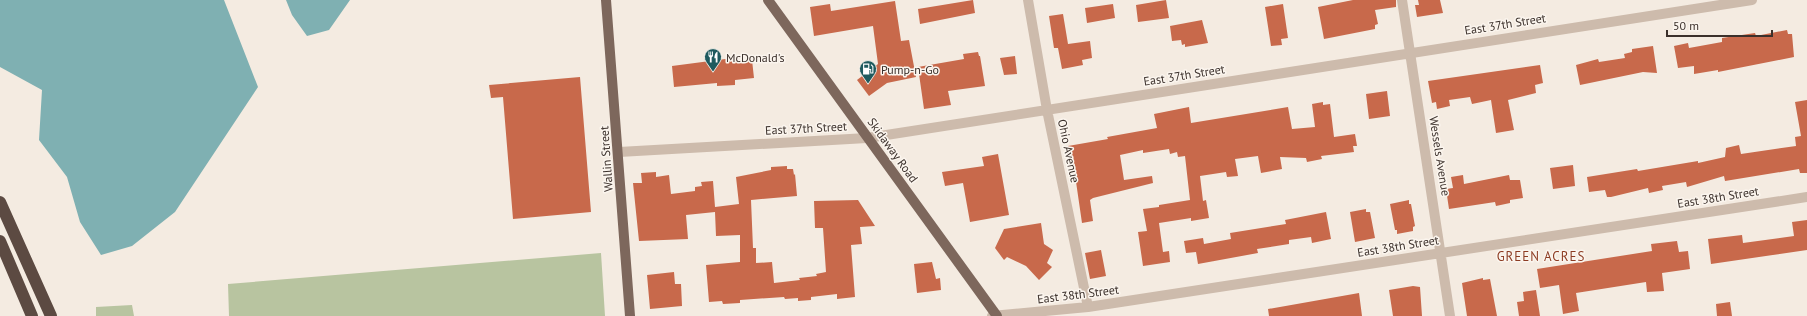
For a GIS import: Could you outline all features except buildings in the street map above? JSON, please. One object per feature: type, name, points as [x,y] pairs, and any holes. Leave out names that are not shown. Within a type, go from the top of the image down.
[{"type":"highway","points":[[0,202],[51,316]]},
{"type":"highway","points":[[0,241],[32,316]]},
{"type":"main road","name":"Wallin Street","points":[[606,0],[619,152],[630,316]]},
{"type":"main road","name":"Skidaway Road","points":[[768,0],[997,316]]},
{"type":"street","name":"Ohio Avenue","points":[[1028,0],[1047,110],[1088,307]]},
{"type":"street","name":"Wessels Avenue","points":[[1402,0],[1450,316]]},
{"type":"street","name":"East 37th Street","points":[[619,152],[867,138],[1410,52],[1752,0]]},
{"type":"street","name":"East 38th Street","points":[[992,316],[1088,307],[1807,197]]},
{"type":"green space","points":[[601,253],[605,316],[229,316],[228,284]]},
{"type":"green space","points":[[132,305],[134,316],[96,316],[96,307]]},
{"type":"water","points":[[0,0],[224,0],[258,87],[175,212],[132,246],[101,255],[80,222],[67,177],[39,140],[42,90],[0,67]]},
{"type":"water","points":[[286,0],[350,0],[329,30],[307,36],[292,15]]},
{"type":"place","name":"McDonald's","points":[[713,72]]},
{"type":"place","name":"Pump-n-Go","points":[[868,84]]},
{"type":"district","name":"GREEN ACRES","points":[[1541,256]]}]
